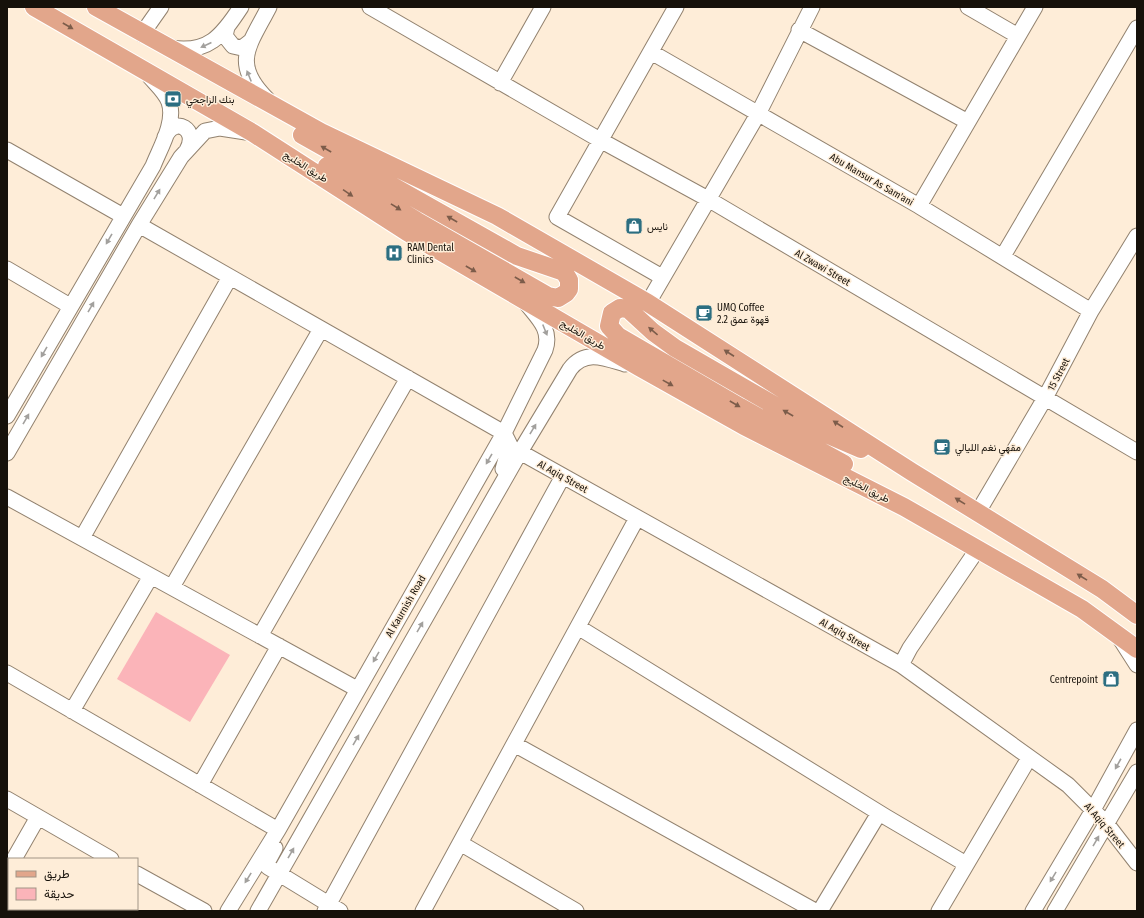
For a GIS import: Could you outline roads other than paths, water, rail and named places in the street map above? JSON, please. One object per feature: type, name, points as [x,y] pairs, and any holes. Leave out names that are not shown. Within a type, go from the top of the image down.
[{"type":"main road","name":"طريق الخليج","points":[[34,7],[253,133],[407,232],[639,367],[750,429],[862,485],[1082,609],[1137,649]]},
{"type":"main road","points":[[96,7],[142,34],[321,132],[497,216],[648,303],[912,472],[1102,589],[1137,608]]},
{"type":"main road","points":[[196,64],[244,101],[343,159],[397,187],[517,256],[564,272],[569,280],[569,289],[558,298],[548,296],[417,221],[276,136],[214,110]]},
{"type":"main road","points":[[912,472],[817,430],[675,348],[653,332],[628,309],[624,308],[616,310],[610,318],[609,326],[618,336],[875,482],[944,530]]},
{"type":"main road","points":[[1102,589],[1137,615]]},
{"type":"street","points":[[142,34],[161,7]]},
{"type":"street","points":[[269,7],[251,41],[247,53],[246,68],[252,83],[273,106]]},
{"type":"street","name":"Al Zwawi Street","points":[[370,7],[600,140],[708,199],[1137,452]]},
{"type":"street","points":[[500,83],[543,7]]},
{"type":"street","points":[[662,277],[557,216],[676,7]]},
{"type":"street","points":[[648,303],[758,114],[799,30],[812,7]]},
{"type":"street","points":[[968,7],[1018,36]]},
{"type":"street","points":[[920,206],[1035,7]]},
{"type":"street","points":[[236,9],[227,27],[225,36],[233,46],[242,48],[251,41]]},
{"type":"street","points":[[166,47],[182,50],[201,48],[213,42],[227,27]]},
{"type":"street","points":[[1003,256],[1137,28]]},
{"type":"street","points":[[799,30],[968,122]]},
{"type":"street","name":"Abu Mansur As Sam'ani","points":[[650,52],[920,206],[1091,311]]},
{"type":"street","points":[[7,416],[153,166],[171,117],[169,101],[164,92],[144,70]]},
{"type":"street","points":[[163,140],[170,128],[178,126],[184,128],[190,134],[191,139],[185,152]]},
{"type":"street","points":[[7,453],[170,172],[185,152],[199,136],[205,131],[212,129],[229,128],[253,133]]},
{"type":"street","points":[[7,150],[123,216]]},
{"type":"street","points":[[139,225],[504,433],[510,445],[484,516]]},
{"type":"street","name":"15 Street","points":[[978,512],[1045,398],[1091,311],[1137,236]]},
{"type":"street","points":[[7,269],[70,306]]},
{"type":"street","points":[[82,538],[230,277]]},
{"type":"street","name":"Al Kaurnish Road","points":[[228,911],[278,830],[504,433],[548,342],[543,324],[522,298]]},
{"type":"street","points":[[172,587],[321,329]]},
{"type":"street","points":[[258,911],[520,452],[574,363],[583,357],[595,356],[639,367]]},
{"type":"street","points":[[260,636],[408,378]]},
{"type":"street","name":"Al Aqiq Street","points":[[520,452],[901,665],[1068,785],[1106,824],[1137,863]]},
{"type":"street","points":[[305,781],[299,803],[268,861],[268,867],[331,909],[563,476]]},
{"type":"street","points":[[7,497],[357,689]]},
{"type":"street","points":[[423,911],[637,518]]},
{"type":"street","points":[[901,665],[910,648],[977,550]]},
{"type":"street","points":[[72,711],[151,576]]},
{"type":"street","points":[[578,627],[879,813],[966,864]]},
{"type":"street","points":[[1118,634],[1137,664]]},
{"type":"street","points":[[200,785],[279,646]]},
{"type":"street","points":[[7,673],[278,830]]},
{"type":"street","points":[[1032,911],[1093,810],[1137,730]]},
{"type":"street","points":[[514,744],[815,911]]},
{"type":"street","points":[[938,911],[1029,758]]},
{"type":"street","points":[[1055,911],[1137,772]]},
{"type":"street","points":[[7,799],[109,858]]},
{"type":"street","points":[[820,911],[879,813]]},
{"type":"street","points":[[15,858],[38,817]]},
{"type":"street","points":[[460,843],[576,911]]},
{"type":"street","points":[[138,875],[204,911]]},
{"type":"place","name":"بنك الراجحي","points":[[173,99]]},
{"type":"place","name":"نايس","points":[[634,226]]},
{"type":"place","name":"RAM Dental Clinics","points":[[394,253]]},
{"type":"place","name":"UMQ Coffee 2.2 قهوة عمق","points":[[704,313]]},
{"type":"place","name":"مقهي نغم الليالي","points":[[942,447]]},
{"type":"place","name":"Centrepoint","points":[[1111,679]]}]
